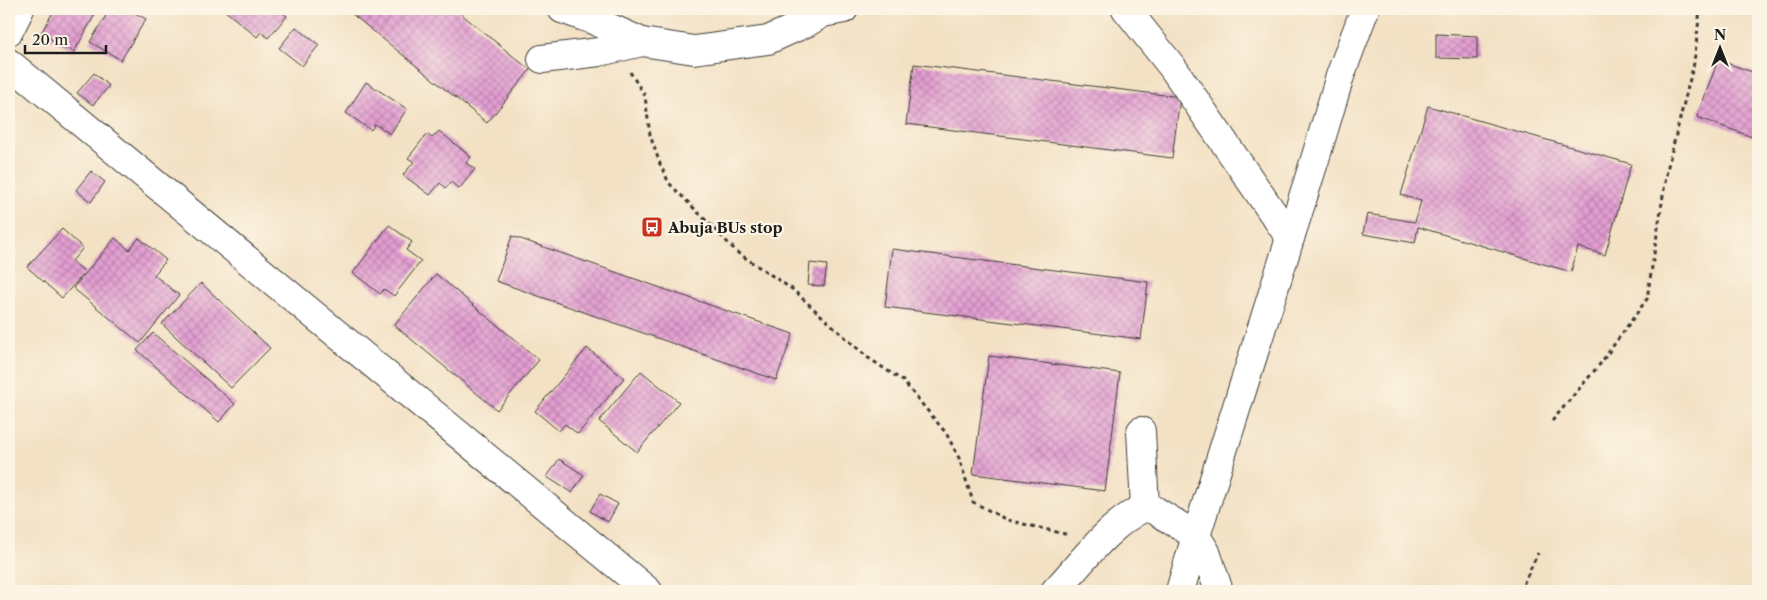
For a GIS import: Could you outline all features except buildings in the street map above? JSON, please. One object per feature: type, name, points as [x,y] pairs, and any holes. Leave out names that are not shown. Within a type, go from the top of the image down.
[{"type":"street","points":[[9,31],[20,9]]},
{"type":"street","points":[[562,9],[594,20],[629,45]]},
{"type":"street","points":[[542,59],[599,52],[629,45],[694,50],[768,40],[823,13],[844,9]]},
{"type":"street","points":[[1126,9],[1173,68],[1290,238]]},
{"type":"street","points":[[1180,591],[1340,76],[1365,9]]},
{"type":"street","points":[[9,63],[648,591]]},
{"type":"street","points":[[1141,431],[1145,507]]},
{"type":"street","points":[[1055,591],[1099,543],[1134,512],[1145,507],[1156,511],[1196,536],[1206,552],[1219,591]]},
{"type":"path","points":[[1552,421],[1600,364],[1647,299],[1667,170],[1694,63],[1700,9]]},
{"type":"path","points":[[629,45],[645,96],[650,135],[669,183],[738,252],[792,289],[867,357],[903,381],[946,433],[959,458],[973,502],[1007,520],[1099,543]]},
{"type":"path","points":[[1520,591],[1538,553]]},
{"type":"place","name":"Abuja BUs stop","points":[[652,227]]}]
